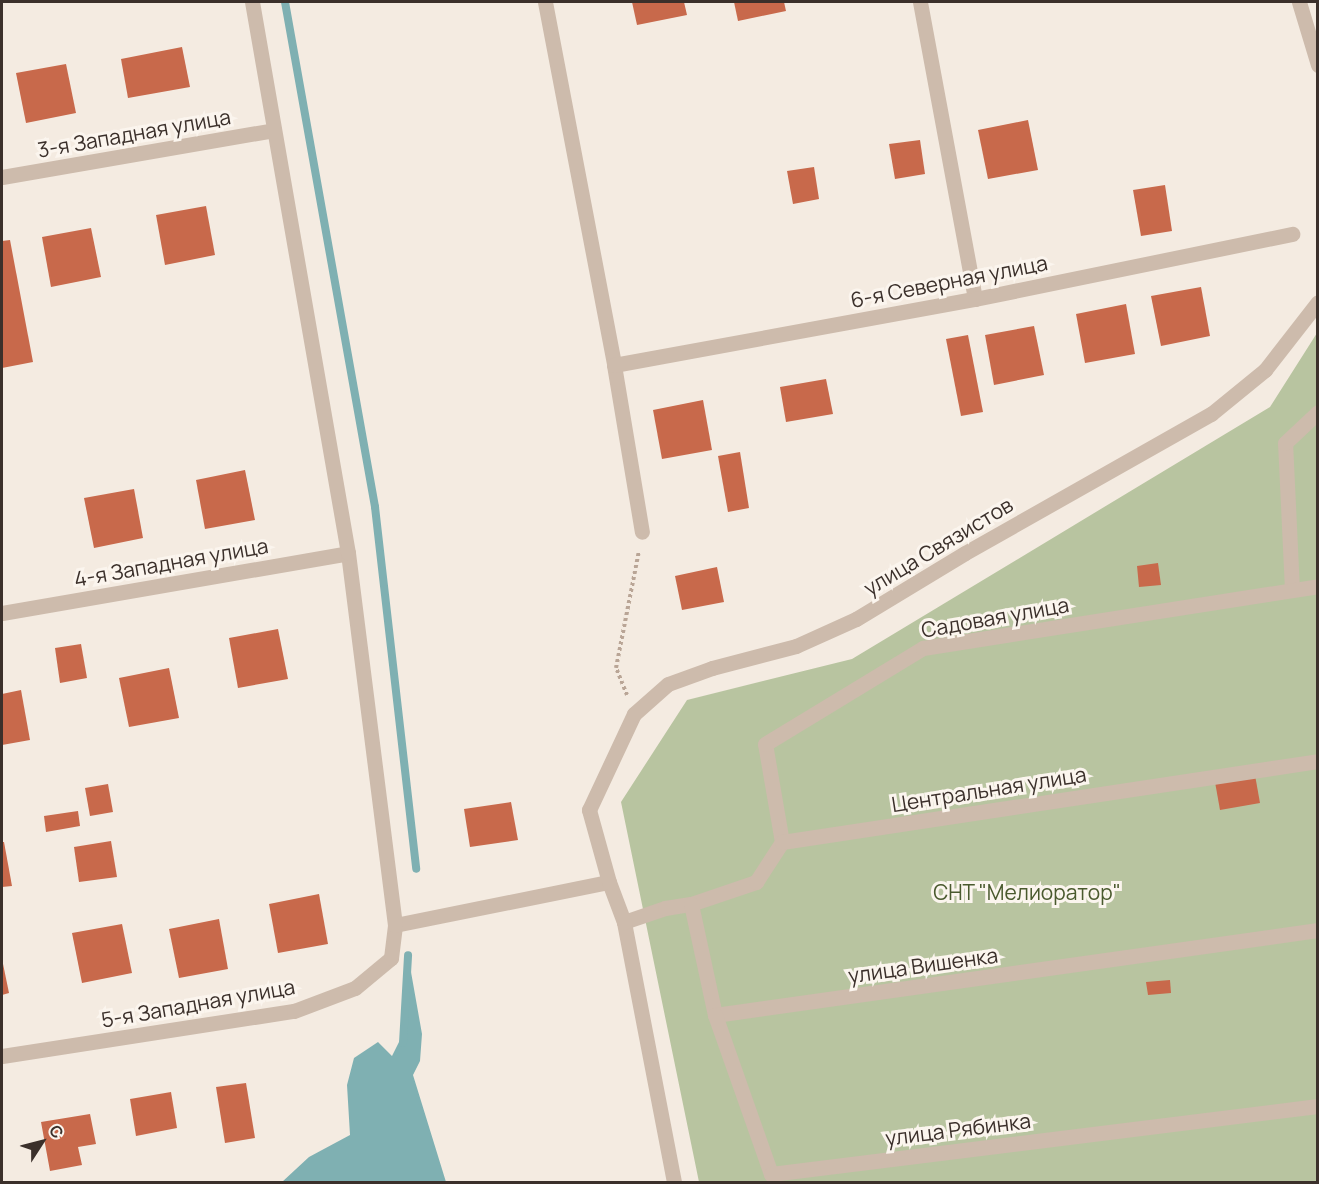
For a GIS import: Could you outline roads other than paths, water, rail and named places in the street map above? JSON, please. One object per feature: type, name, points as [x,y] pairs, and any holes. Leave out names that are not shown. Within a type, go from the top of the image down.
[{"type":"street","name":"5-я Западная улица","points":[[2,1056],[294,1011],[355,988],[391,958],[395,925],[348,553],[252,2]]},
{"type":"street","points":[[544,2],[614,365],[642,532]]},
{"type":"street","points":[[920,2],[975,299]]},
{"type":"street","points":[[1299,2],[1317,65]]},
{"type":"street","name":"3-я Западная улица","points":[[2,177],[274,130]]},
{"type":"street","name":"6-я Северная улица","points":[[614,365],[975,299],[1292,234]]},
{"type":"street","name":"улица Связистов","points":[[609,882],[589,810],[634,714],[668,684],[712,668],[796,646],[856,619],[965,553],[1211,414],[1265,370],[1317,302]]},
{"type":"street","points":[[1293,590],[1285,443],[1316,410]]},
{"type":"street","name":"4-я Западная улица","points":[[2,613],[348,553]]},
{"type":"street","name":"Садовая улица","points":[[782,842],[765,744],[923,648],[1317,586]]},
{"type":"street","name":"Центральная улица","points":[[782,842],[1317,761]]},
{"type":"street","points":[[624,922],[665,908],[691,904],[756,882],[782,842]]},
{"type":"street","points":[[395,925],[609,882],[624,922],[674,1182]]},
{"type":"street","points":[[691,904],[715,1015]]},
{"type":"street","name":"улица Вишенка","points":[[715,1015],[1317,930]]},
{"type":"street","name":"улица Рябинка","points":[[715,1015],[771,1174],[1317,1106]]},
{"type":"water","points":[[408,955],[422,1034],[420,1061],[413,1075],[446,1182],[282,1182],[309,1157],[350,1135],[347,1085],[354,1058],[378,1042],[392,1056],[408,1024]]},
{"type":"waterway","points":[[285,2],[375,507],[416,869]]},
{"type":"waterway","points":[[403,1043],[408,955]]},
{"type":"park label","name":"СНТ \"Мелиоратор\"","points":[[1027,892]]}]
